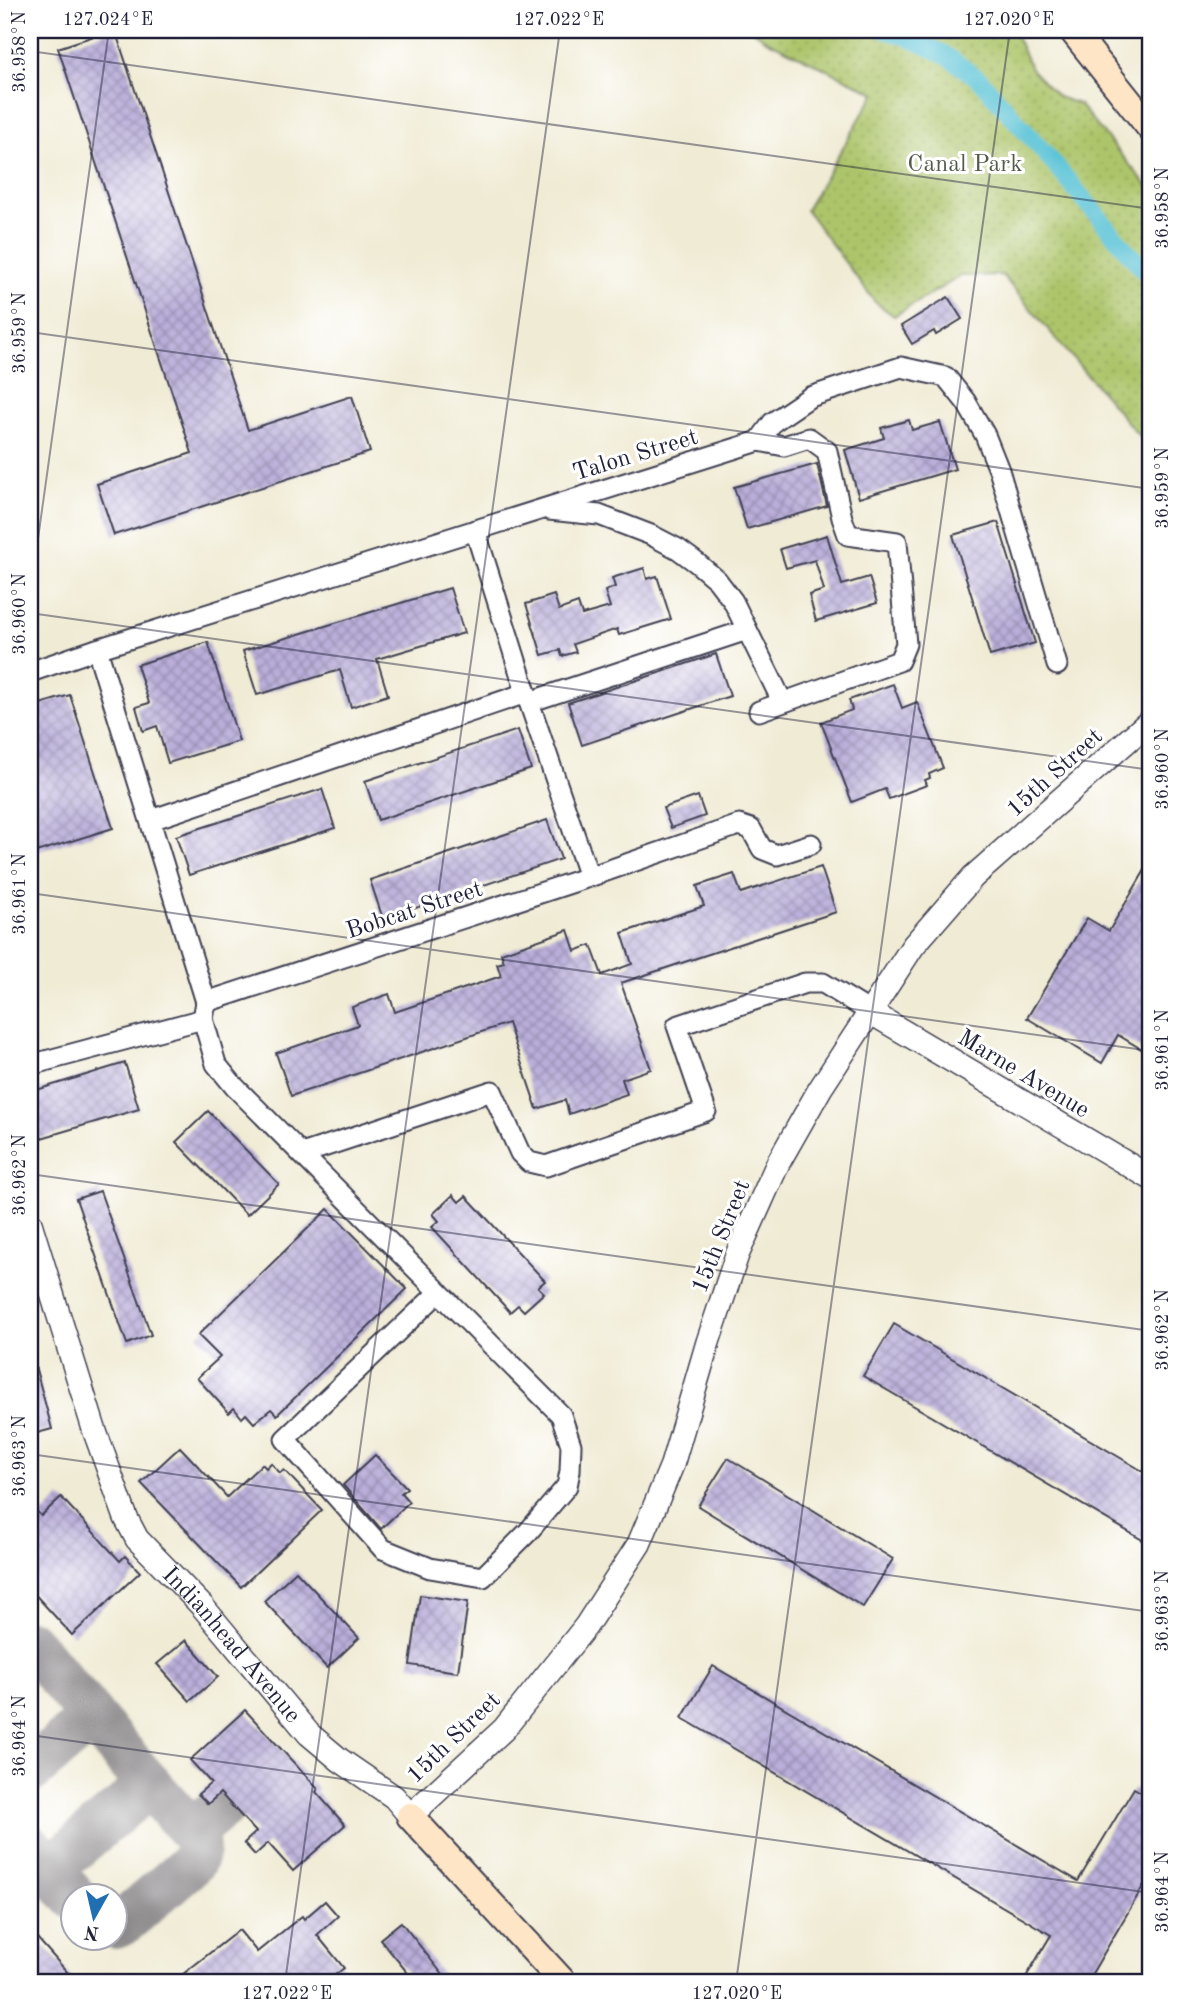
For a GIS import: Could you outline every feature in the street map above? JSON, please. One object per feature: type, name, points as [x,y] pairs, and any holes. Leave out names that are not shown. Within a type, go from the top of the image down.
[{"type":"main road","points":[[1072,30],[1151,129]]},
{"type":"main road","name":"Indianhead Avenue","points":[[410,1816],[563,1982]]},
{"type":"street","points":[[759,711],[899,661],[906,645],[897,542],[848,535],[827,452],[809,438],[784,446],[760,441],[773,422],[810,397],[901,367],[946,377],[967,402],[985,435],[999,470],[1056,665]]},
{"type":"street","name":"Talon Street","points":[[30,673],[97,649],[760,441]]},
{"type":"street","points":[[541,509],[598,515],[651,535],[678,549],[717,580],[733,601],[782,701]]},
{"type":"street","points":[[475,530],[527,697],[589,877]]},
{"type":"street","points":[[151,820],[527,697],[747,630]]},
{"type":"street","points":[[97,649],[151,820],[204,1010],[216,1064],[234,1086],[302,1154],[439,1292],[561,1415],[571,1445],[567,1486],[528,1532],[483,1577],[430,1569],[383,1549],[285,1439],[439,1292]]},
{"type":"street","name":"15th Street","points":[[410,1816],[504,1729],[586,1626],[639,1544],[671,1465],[737,1255],[778,1163],[820,1089],[912,946],[973,877],[1151,720]]},
{"type":"street","name":"Bobcat Street","points":[[30,1065],[204,1010],[739,825],[751,829],[762,849],[777,855],[811,844]]},
{"type":"street","points":[[302,1154],[492,1091],[520,1153],[529,1162],[546,1166],[706,1111],[677,1027],[805,983],[823,983],[870,1012]]},
{"type":"street","name":"Marne Avenue","points":[[870,1012],[1151,1178]]},
{"type":"street","name":"Indianhead Avenue","points":[[30,1223],[94,1429],[126,1518],[137,1539],[202,1606],[309,1734],[340,1760],[394,1797],[410,1816]]},
{"type":"green space","name":"Canal Park","points":[[752,30],[1013,30],[1032,70],[1058,97],[1079,104],[1151,190],[1151,450],[1002,275],[961,276],[894,316],[875,302],[806,210],[875,93],[766,40]]},
{"type":"building","points":[[115,30],[248,430],[352,396],[370,452],[114,535],[97,484],[192,453],[58,48]]},
{"type":"building","points":[[948,297],[962,319],[936,335],[934,331],[912,344],[901,326]]},
{"type":"building","points":[[909,420],[912,430],[940,422],[955,469],[859,498],[845,450],[884,438],[881,428]]},
{"type":"building","points":[[817,464],[827,506],[747,529],[734,487]]},
{"type":"building","points":[[998,522],[1035,643],[990,656],[953,535]]},
{"type":"building","points":[[827,535],[842,585],[869,577],[877,603],[816,621],[809,595],[824,590],[815,560],[786,568],[780,549]]},
{"type":"building","points":[[644,568],[647,579],[657,576],[671,619],[619,635],[617,629],[573,644],[576,652],[562,656],[560,650],[542,655],[526,604],[554,595],[559,610],[578,603],[582,615],[610,607],[605,591],[615,587],[612,578]]},
{"type":"building","points":[[450,588],[464,633],[377,659],[388,695],[351,707],[340,670],[257,695],[243,651]]},
{"type":"building","points":[[208,642],[239,741],[168,763],[157,726],[143,731],[136,707],[149,703],[137,665]]},
{"type":"building","points":[[716,654],[730,696],[582,745],[568,703]]},
{"type":"building","points":[[893,684],[902,708],[917,702],[943,768],[929,774],[930,778],[925,780],[927,785],[889,799],[885,789],[852,802],[821,722],[852,710],[849,700]]},
{"type":"building","points":[[70,695],[113,828],[30,854],[30,707]]},
{"type":"building","points":[[518,730],[531,769],[378,820],[365,781]]},
{"type":"building","points":[[322,789],[335,828],[189,875],[176,836]]},
{"type":"building","points":[[698,796],[705,816],[671,828],[663,808]]},
{"type":"building","points":[[547,820],[561,859],[383,919],[370,880]]},
{"type":"building","points":[[1151,860],[1151,1055],[1118,1035],[1102,1063],[1027,1018],[1087,918],[1109,931]]},
{"type":"building","points":[[821,867],[836,912],[621,983],[651,1069],[622,1079],[627,1094],[569,1114],[565,1100],[537,1109],[508,1023],[291,1096],[276,1053],[358,1025],[352,1007],[389,994],[395,1012],[501,976],[497,964],[504,962],[501,953],[568,930],[575,951],[591,945],[602,975],[632,964],[622,933],[704,906],[697,886],[734,874],[741,893]]},
{"type":"building","points":[[125,1063],[139,1109],[38,1139],[30,1112],[30,1092]]},
{"type":"building","points":[[208,1111],[279,1184],[247,1215],[176,1142]]},
{"type":"building","points":[[100,1191],[151,1335],[127,1344],[76,1199]]},
{"type":"building","points":[[453,1195],[459,1202],[466,1196],[545,1281],[538,1287],[544,1293],[524,1311],[518,1305],[510,1312],[432,1227],[439,1221],[433,1214]]},
{"type":"building","points":[[328,1209],[407,1289],[277,1415],[271,1409],[254,1423],[246,1414],[242,1418],[234,1408],[229,1413],[197,1378],[220,1357],[198,1335]]},
{"type":"building","points":[[894,1324],[1151,1476],[1151,1545],[863,1376]]},
{"type":"building","points":[[30,1362],[34,1362],[52,1429],[30,1435]]},
{"type":"building","points":[[180,1447],[227,1497],[262,1464],[266,1468],[271,1463],[280,1473],[284,1470],[322,1510],[241,1587],[141,1483]]},
{"type":"building","points":[[375,1455],[407,1488],[401,1493],[409,1502],[381,1529],[343,1485]]},
{"type":"building","points":[[728,1458],[893,1559],[863,1607],[698,1506]]},
{"type":"building","points":[[61,1497],[120,1561],[125,1556],[140,1572],[72,1635],[30,1589],[30,1504],[41,1516]]},
{"type":"building","points":[[296,1571],[359,1638],[327,1668],[264,1601]]},
{"type":"building","points":[[420,1595],[468,1602],[458,1672],[410,1665]]},
{"type":"building","points":[[186,1640],[218,1677],[190,1701],[157,1664]]},
{"type":"building","points":[[713,1666],[1078,1881],[1134,1788],[1151,1798],[1151,1873],[1087,1982],[1023,1982],[1051,1935],[682,1718]]},
{"type":"building","points":[[245,1710],[318,1789],[316,1792],[345,1825],[293,1871],[268,1843],[255,1855],[244,1843],[256,1832],[220,1793],[208,1804],[198,1794],[211,1783],[190,1760]]},
{"type":"building","points":[[325,1901],[338,1916],[317,1935],[344,1968],[326,1982],[285,1982],[278,1975],[269,1982],[173,1982],[239,1930],[257,1952]]},
{"type":"building","points":[[401,1922],[443,1975],[434,1982],[415,1982],[380,1939]]},
{"type":"building","points":[[30,1930],[76,1982],[30,1982]]},
{"type":"waterway","points":[[885,30],[944,54],[980,80],[1151,279]]},
{"type":"taxiway","points":[[30,1643],[196,1840],[197,1852],[192,1863],[130,1917]]},
{"type":"taxiway","points":[[30,1771],[80,1728],[83,1717],[81,1703]]},
{"type":"taxiway","points":[[37,1855],[51,1860],[63,1858],[135,1797],[140,1784],[137,1771]]},
{"type":"taxiway","points":[[192,1832],[228,1802]]},
{"type":"taxiway","points":[[30,1847],[61,1882]]}]
